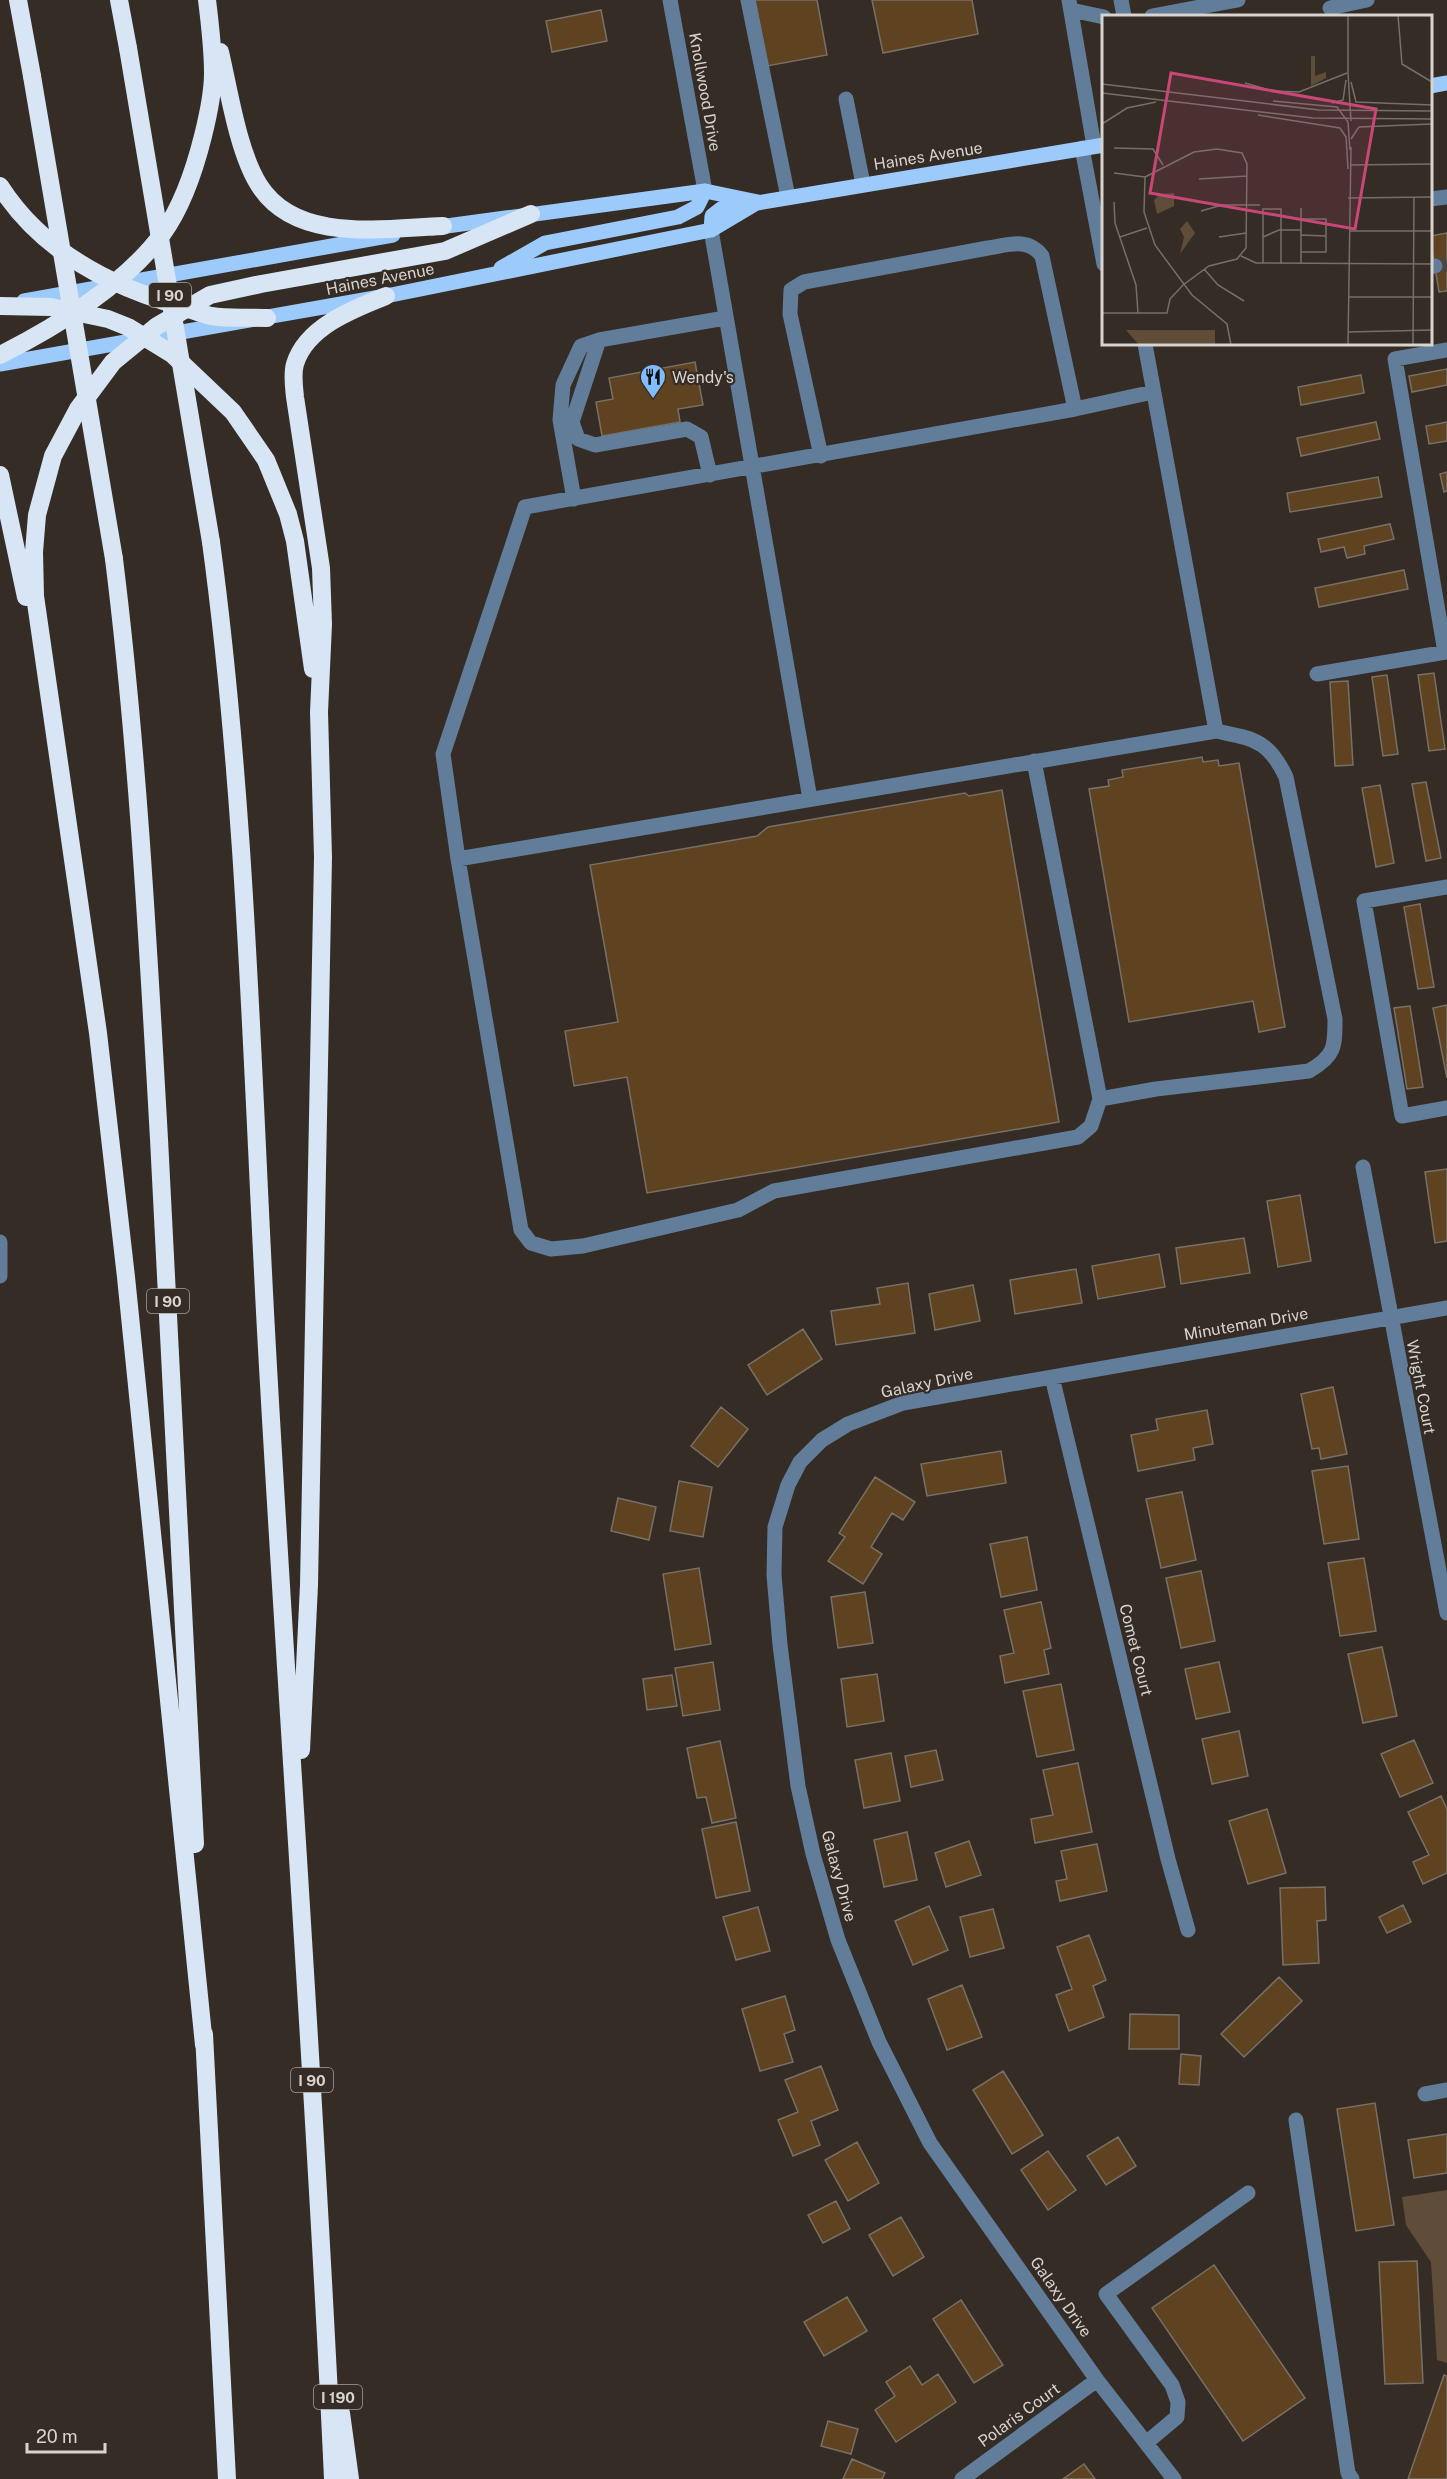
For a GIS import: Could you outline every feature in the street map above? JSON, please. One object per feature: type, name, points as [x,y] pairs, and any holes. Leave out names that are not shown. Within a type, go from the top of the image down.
[{"type":"highway","name":"I 90","points":[[18,0],[114,559],[128,668],[142,840],[180,1503],[204,2045],[227,2479]]},
{"type":"highway","name":"I 90","points":[[119,0],[211,542],[233,721],[242,845],[267,1348],[326,2314],[333,2479]]},
{"type":"highway","points":[[208,0],[247,157],[259,184],[274,202],[293,216],[312,224],[377,229],[443,226]]},
{"type":"highway","points":[[0,355],[26,342],[114,284],[133,268],[164,232],[192,174],[208,112],[213,75],[208,0]]},
{"type":"highway","points":[[0,186],[19,212],[50,243],[114,284],[146,297],[211,316],[267,318]]},
{"type":"highway","points":[[204,2045],[126,1277],[98,1033],[34,596],[37,515],[53,456],[78,410],[112,362],[186,308],[210,296],[261,284],[445,251],[531,214]]},
{"type":"highway","points":[[297,1845],[309,1585],[323,857],[319,712],[323,624],[321,568],[295,397],[295,364],[305,345],[323,327],[343,315],[386,296]]},
{"type":"highway","points":[[0,306],[51,307],[108,319],[172,354],[233,412],[252,438],[273,476],[288,514],[295,541],[319,712]]},
{"type":"highway","points":[[0,475],[55,746]]},
{"type":"highway","name":"I 190","points":[[326,2314],[351,2479]]},
{"type":"main road","points":[[1432,86],[1447,83]]},
{"type":"main road","name":"Haines Avenue","points":[[0,306],[443,226],[705,191],[758,202],[1093,146]]},
{"type":"main road","points":[[488,276],[545,243],[678,217],[696,207],[705,191]]},
{"type":"main road","points":[[711,230],[712,216],[721,208],[758,202]]},
{"type":"main road","name":"Haines Avenue","points":[[0,364],[386,296],[711,230]]},
{"type":"street","name":"Knollwood Drive","points":[[670,0],[705,191]]},
{"type":"street","points":[[748,0],[788,197]]},
{"type":"street","points":[[1121,0],[1124,15]]},
{"type":"street","points":[[1157,15],[1238,0]]},
{"type":"street","points":[[1330,8],[1367,0]]},
{"type":"street","points":[[1102,16],[1070,5],[1093,146],[1102,243]]},
{"type":"street","points":[[846,99],[863,184]]},
{"type":"street","points":[[1432,200],[1447,196]]},
{"type":"street","points":[[711,230],[810,799]]},
{"type":"street","points":[[821,456],[790,314],[791,290],[804,282],[1007,245],[1029,244],[1036,247],[1042,256],[1075,410]]},
{"type":"street","points":[[574,498],[560,420],[563,385],[581,346],[598,340],[725,318]]},
{"type":"street","points":[[598,340],[572,422],[578,439],[595,445],[687,429],[701,437],[710,476]]},
{"type":"street","points":[[1140,345],[1147,360]]},
{"type":"street","points":[[1145,345],[1216,731]]},
{"type":"street","points":[[1317,674],[1446,652],[1395,359],[1447,350]]},
{"type":"street","points":[[1034,761],[1100,1099],[1091,1126],[1078,1137],[774,1191],[738,1210],[583,1246],[551,1249],[531,1243],[521,1230],[442,754],[525,507],[1075,410],[1153,392]]},
{"type":"street","points":[[458,859],[1216,731],[1254,739],[1276,756],[1286,777],[1335,1019],[1335,1044],[1325,1062],[1309,1071],[1156,1089],[1100,1099]]},
{"type":"street","points":[[1447,887],[1364,901],[1402,1116],[1447,1108]]},
{"type":"street","name":"Wright Court","points":[[1363,1167],[1447,1613]]},
{"type":"street","points":[[0,1242],[0,1276]]},
{"type":"street","name":"Minuteman Drive","points":[[1052,1377],[1447,1308]]},
{"type":"street","name":"Comet Court","points":[[1052,1377],[1168,1859],[1188,1930]]},
{"type":"street","name":"Galaxy Drive","points":[[1052,1377],[903,1403],[848,1424],[822,1440],[800,1462],[788,1485],[776,1527],[774,1575],[780,1646],[798,1786],[813,1854],[842,1950],[879,2042],[930,2143],[1097,2380],[1174,2479]]},
{"type":"street","points":[[1425,2094],[1447,2090]]},
{"type":"street","points":[[1296,2120],[1348,2473],[1352,2479]]},
{"type":"street","points":[[1146,2443],[1177,2417],[1178,2402],[1172,2385],[1106,2294],[1248,2193]]},
{"type":"street","name":"Polaris Court","points":[[962,2479],[1097,2380]]},
{"type":"shaded area","points":[[1447,2190],[1447,2363],[1437,2360],[1431,2262],[1406,2225],[1402,2197]]},
{"type":"building","points":[[755,0],[817,0],[827,55],[767,66]]},
{"type":"building","points":[[872,0],[972,0],[978,34],[883,53]]},
{"type":"building","points":[[601,10],[607,41],[552,52],[546,21]]},
{"type":"building","points":[[1447,233],[1447,291],[1439,292],[1432,236]]},
{"type":"building","name":"Wendy's","points":[[695,362],[703,405],[678,409],[680,422],[602,436],[596,402],[613,399],[609,378]]},
{"type":"building","points":[[1447,369],[1447,385],[1412,392],[1409,376]]},
{"type":"building","points":[[1361,375],[1364,393],[1301,405],[1298,387]]},
{"type":"building","points":[[1376,422],[1380,439],[1301,456],[1297,438]]},
{"type":"building","points":[[1447,422],[1447,441],[1429,444],[1426,426]]},
{"type":"building","points":[[1447,472],[1447,491],[1444,492],[1440,474]]},
{"type":"building","points":[[1378,477],[1382,497],[1290,512],[1287,493]]},
{"type":"building","points":[[1390,524],[1394,539],[1364,546],[1365,554],[1347,558],[1344,547],[1321,552],[1318,539]]},
{"type":"building","points":[[1404,570],[1408,589],[1319,607],[1315,588]]},
{"type":"building","points":[[1434,673],[1445,749],[1429,751],[1418,675]]},
{"type":"building","points":[[1387,675],[1398,754],[1383,756],[1372,677]]},
{"type":"building","points":[[1348,681],[1353,765],[1335,766],[1330,682]]},
{"type":"building","points":[[1202,757],[1203,762],[1218,760],[1219,766],[1239,763],[1285,1027],[1259,1032],[1253,1001],[1129,1022],[1089,789],[1109,786],[1108,780],[1123,777],[1122,770]]},
{"type":"building","points":[[1426,782],[1441,858],[1426,861],[1412,784]]},
{"type":"building","points":[[1380,785],[1394,863],[1376,867],[1362,788]]},
{"type":"building","points":[[1002,790],[1059,1122],[647,1193],[627,1077],[574,1086],[565,1031],[618,1022],[590,865],[757,836],[768,827],[965,793],[969,796]]},
{"type":"building","points":[[1420,904],[1434,987],[1418,989],[1404,907]]},
{"type":"building","points":[[1447,1005],[1447,1078],[1433,1008]]},
{"type":"building","points":[[1410,1006],[1423,1087],[1407,1089],[1394,1008]]},
{"type":"building","points":[[1447,1169],[1447,1241],[1435,1243],[1425,1172]]},
{"type":"building","points":[[1300,1195],[1311,1261],[1278,1267],[1267,1201]]},
{"type":"building","points":[[1244,1238],[1250,1273],[1181,1284],[1176,1248]]},
{"type":"building","points":[[1159,1254],[1165,1287],[1098,1299],[1092,1266]]},
{"type":"building","points":[[1076,1269],[1082,1303],[1015,1314],[1010,1280]]},
{"type":"building","points":[[908,1283],[915,1333],[836,1345],[831,1311],[880,1304],[877,1288]]},
{"type":"building","points":[[973,1285],[980,1321],[935,1330],[929,1294]]},
{"type":"building","points":[[803,1329],[822,1359],[767,1395],[748,1365]]},
{"type":"building","points":[[1333,1387],[1347,1454],[1321,1459],[1319,1448],[1312,1449],[1301,1394]]},
{"type":"building","points":[[721,1407],[748,1429],[718,1467],[691,1446]]},
{"type":"building","points":[[1207,1410],[1213,1444],[1193,1448],[1195,1460],[1138,1471],[1131,1435],[1158,1430],[1156,1419]]},
{"type":"building","points":[[1001,1451],[1006,1483],[927,1496],[921,1464]]},
{"type":"building","points":[[1348,1466],[1359,1539],[1324,1544],[1312,1471]]},
{"type":"building","points":[[875,1477],[915,1502],[903,1520],[892,1513],[871,1547],[882,1554],[863,1584],[828,1561],[845,1537],[839,1533]]},
{"type":"building","points":[[679,1481],[712,1487],[703,1537],[670,1531]]},
{"type":"building","points":[[1182,1492],[1196,1560],[1161,1568],[1146,1499]]},
{"type":"building","points":[[618,1498],[656,1507],[649,1540],[611,1531]]},
{"type":"building","points":[[1027,1537],[1037,1590],[1001,1597],[990,1544]]},
{"type":"building","points":[[1364,1558],[1376,1631],[1340,1636],[1328,1563]]},
{"type":"building","points":[[699,1568],[711,1644],[675,1650],[663,1574]]},
{"type":"building","points":[[1201,1571],[1215,1641],[1181,1648],[1166,1578]]},
{"type":"building","points":[[865,1592],[873,1643],[838,1648],[831,1597]]},
{"type":"building","points":[[1041,1602],[1051,1648],[1044,1650],[1049,1674],[1005,1683],[1000,1656],[1014,1653],[1004,1610]]},
{"type":"building","points":[[1382,1647],[1397,1716],[1363,1723],[1348,1654]]},
{"type":"building","points":[[713,1662],[720,1710],[683,1716],[675,1668]]},
{"type":"building","points":[[1219,1662],[1230,1712],[1196,1719],[1185,1669]]},
{"type":"building","points":[[877,1674],[884,1721],[847,1727],[841,1679]]},
{"type":"building","points":[[672,1675],[677,1706],[647,1710],[643,1679]]},
{"type":"building","points":[[1061,1684],[1074,1750],[1037,1757],[1023,1691]]},
{"type":"building","points":[[1239,1731],[1248,1776],[1212,1784],[1202,1739]]},
{"type":"building","points":[[1414,1740],[1433,1783],[1400,1797],[1381,1754]]},
{"type":"building","points":[[720,1741],[736,1818],[712,1823],[706,1797],[697,1798],[687,1748]]},
{"type":"building","points":[[936,1750],[943,1780],[911,1787],[905,1756]]},
{"type":"building","points":[[891,1753],[900,1801],[864,1808],[855,1760]]},
{"type":"building","points":[[1078,1763],[1092,1832],[1035,1843],[1031,1819],[1053,1815],[1043,1770]]},
{"type":"building","points":[[1441,1796],[1447,1809],[1447,1873],[1423,1884],[1413,1862],[1429,1855],[1408,1812]]},
{"type":"building","points":[[1267,1809],[1286,1873],[1248,1884],[1229,1821]]},
{"type":"building","points":[[736,1822],[750,1891],[716,1898],[702,1829]]},
{"type":"building","points":[[907,1832],[917,1880],[884,1887],[874,1840]]},
{"type":"building","points":[[969,1841],[981,1875],[946,1887],[935,1853]]},
{"type":"building","points":[[1097,1844],[1107,1891],[1060,1901],[1056,1881],[1067,1879],[1061,1851]]},
{"type":"building","points":[[1325,1887],[1326,1920],[1317,1921],[1319,1963],[1283,1965],[1280,1888]]},
{"type":"building","points":[[1403,1905],[1411,1922],[1387,1933],[1379,1917]]},
{"type":"building","points":[[929,1906],[948,1950],[913,1965],[895,1921]]},
{"type":"building","points":[[758,1907],[770,1951],[736,1960],[723,1917]]},
{"type":"building","points":[[993,1909],[1004,1948],[970,1957],[960,1917]]},
{"type":"building","points":[[1089,1935],[1106,1980],[1093,1986],[1104,2017],[1069,2031],[1056,1995],[1072,1989],[1057,1947]]},
{"type":"building","points":[[1279,1977],[1302,2001],[1244,2057],[1221,2034]]},
{"type":"building","points":[[962,1985],[982,2037],[947,2050],[928,1999]]},
{"type":"building","points":[[785,1996],[795,2030],[784,2034],[793,2062],[760,2071],[742,2009]]},
{"type":"building","points":[[1130,2014],[1179,2015],[1179,2049],[1129,2049]]},
{"type":"building","points":[[1181,2054],[1201,2056],[1199,2085],[1179,2084]]},
{"type":"building","points":[[821,2066],[838,2110],[811,2121],[820,2145],[793,2156],[778,2120],[798,2112],[785,2080]]},
{"type":"building","points":[[1003,2071],[1043,2135],[1012,2154],[973,2090]]},
{"type":"building","points":[[1375,2103],[1394,2225],[1356,2231],[1337,2109]]},
{"type":"building","points":[[1447,2134],[1447,2173],[1414,2178],[1408,2140]]},
{"type":"building","points":[[1118,2137],[1136,2166],[1106,2185],[1087,2156]]},
{"type":"building","points":[[857,2142],[879,2183],[848,2201],[825,2160]]},
{"type":"building","points":[[1048,2151],[1076,2190],[1048,2210],[1021,2170]]},
{"type":"building","points":[[836,2201],[850,2229],[823,2243],[808,2215]]},
{"type":"building","points":[[901,2217],[924,2257],[893,2276],[869,2235]]},
{"type":"building","points":[[1417,2261],[1423,2383],[1385,2384],[1379,2262]]},
{"type":"building","points":[[1214,2265],[1305,2398],[1243,2441],[1152,2308]]},
{"type":"building","points":[[847,2297],[867,2331],[824,2356],[804,2322]]},
{"type":"building","points":[[961,2300],[1003,2365],[974,2383],[933,2319]]},
{"type":"building","points":[[910,2366],[922,2385],[938,2374],[956,2402],[896,2442],[875,2410],[895,2396],[886,2382]]},
{"type":"building","points":[[1444,2375],[1447,2376],[1447,2479],[1408,2479]]},
{"type":"building","points":[[828,2421],[858,2429],[851,2454],[821,2446]]},
{"type":"building","points":[[852,2459],[885,2473],[882,2479],[843,2479]]},
{"type":"building","points":[[1084,2464],[1095,2479],[1063,2479]]},
{"type":"tunnel","points":[[1435,266],[1447,264]]},
{"type":"place","name":"Wendy's","points":[[653,400]]}]
